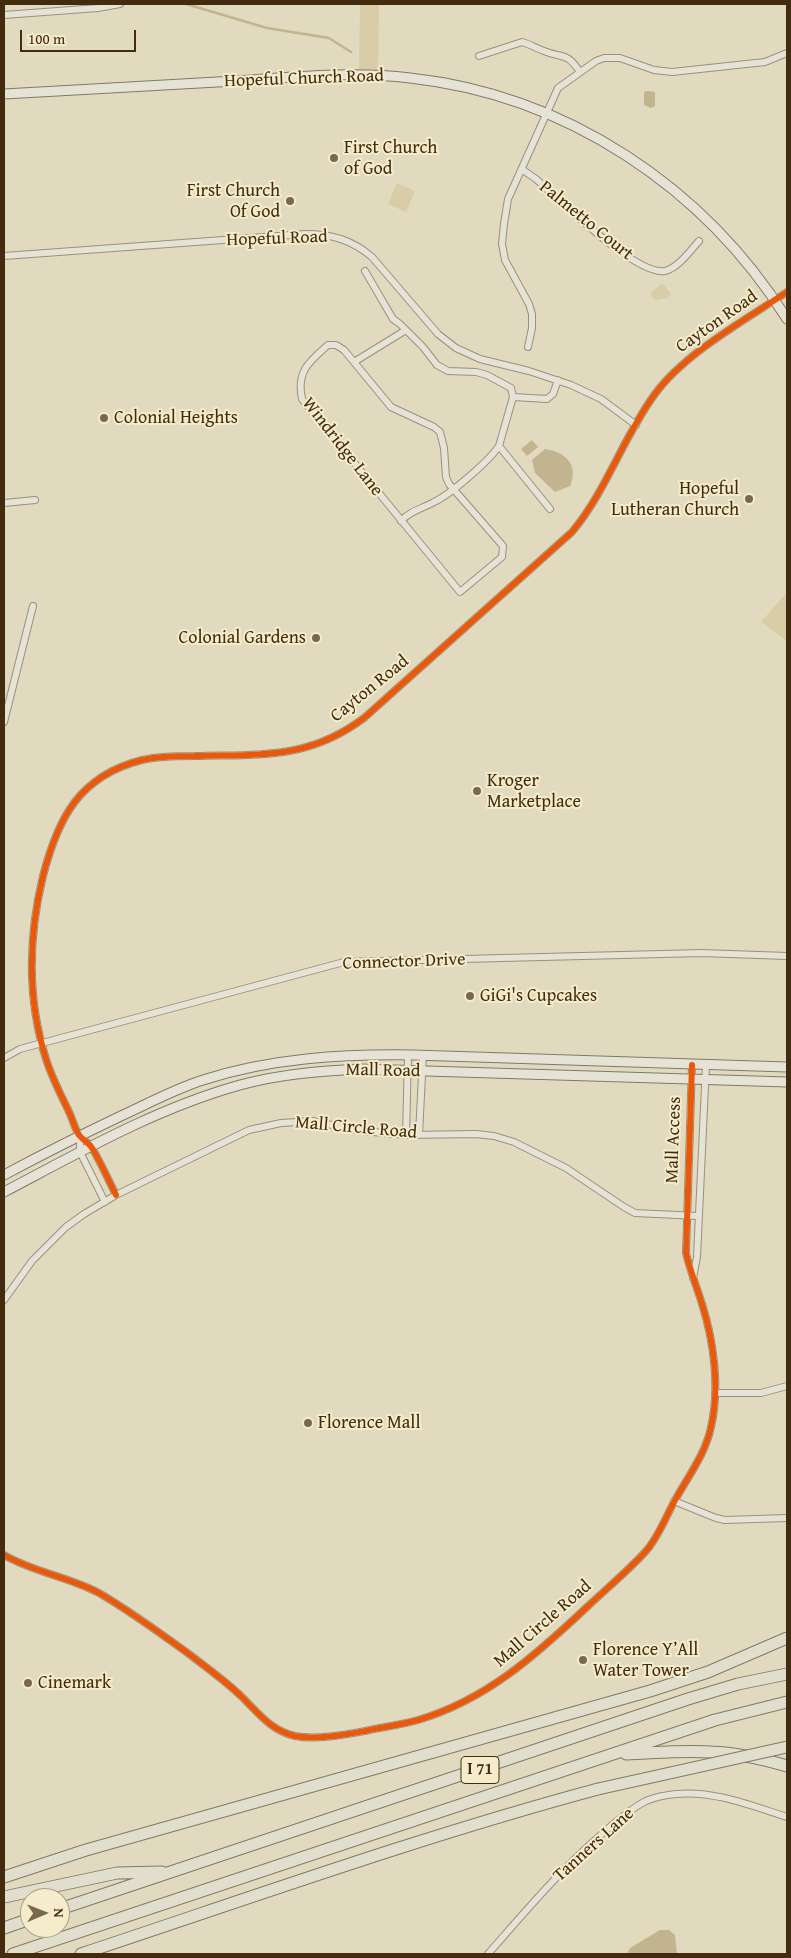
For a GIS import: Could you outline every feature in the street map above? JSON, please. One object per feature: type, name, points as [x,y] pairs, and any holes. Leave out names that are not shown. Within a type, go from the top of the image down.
[{"type":"highway","points":[[4,1877],[86,1850],[659,1688],[708,1672],[787,1638]]},
{"type":"highway","name":"I 71","points":[[70,1906],[688,1699],[738,1684],[787,1674]]},
{"type":"highway","name":"I 71","points":[[13,1954],[715,1720],[787,1702]]},
{"type":"highway","points":[[81,1954],[363,1860],[532,1807],[598,1789],[787,1747]]},
{"type":"highway","points":[[614,1754],[710,1752],[740,1755],[787,1766]]},
{"type":"highway","points":[[4,1897],[117,1873],[174,1872]]},
{"type":"highway","points":[[4,1928],[20,1922]]},
{"type":"main road","name":"Hopeful Church Road","points":[[4,94],[323,75],[378,75],[420,79],[464,86],[489,93],[547,113],[611,145],[648,169],[676,191],[728,240],[751,267],[787,319]]},
{"type":"main road","name":"Mall Road","points":[[4,1175],[163,1096],[203,1080],[273,1063],[354,1055],[423,1055],[787,1067]]},
{"type":"main road","name":"Mall Road","points":[[4,1192],[160,1113],[200,1097],[241,1084],[314,1072],[361,1069],[787,1082]]},
{"type":"street","points":[[4,14],[98,8],[120,4]]},
{"type":"street","points":[[480,56],[522,42],[545,52],[568,57],[580,72]]},
{"type":"street","name":"Palmetto Court","points":[[528,348],[532,328],[532,314],[529,304],[505,260],[502,244],[508,199],[523,170],[558,88],[596,61],[612,57],[654,70],[672,72],[765,62],[787,53]]},
{"type":"street","name":"Palmetto Court","points":[[523,170],[536,179],[616,249],[646,268],[658,271],[671,268],[699,241]]},
{"type":"street","name":"Hopeful Road","points":[[4,256],[305,234],[329,235],[346,240],[361,248],[372,258],[438,334],[456,348],[480,359],[558,380],[601,400],[636,425]]},
{"type":"street","points":[[365,271],[393,319],[423,347],[437,365],[448,371],[476,372],[487,375],[509,386],[513,397],[499,446],[491,458],[440,499],[412,512],[400,521]]},
{"type":"street","name":"Cayton Road","points":[[80,1136],[55,1084],[42,1044],[32,992],[34,920],[51,846],[62,820],[78,797],[114,770],[143,760],[169,757],[288,752],[321,744],[350,728],[372,711],[572,532],[594,502],[654,395],[679,368],[787,292]]},
{"type":"street","points":[[354,362],[406,330]]},
{"type":"street","name":"Windridge Lane","points":[[328,345],[344,350],[392,408],[434,427],[440,432],[444,448],[446,478],[453,488],[503,546],[502,557],[460,592],[302,399],[300,389],[306,365],[328,345]]},
{"type":"street","points":[[513,397],[547,398],[553,394],[558,380]]},
{"type":"street","points":[[499,446],[550,509]]},
{"type":"street","points":[[4,502],[36,500]]},
{"type":"street","points":[[4,722],[33,606]]},
{"type":"street","name":"Connector Drive","points":[[4,1058],[20,1049],[344,962],[701,953],[787,956]]},
{"type":"street","points":[[406,1134],[408,1055]]},
{"type":"street","points":[[419,1135],[423,1055]]},
{"type":"street","name":"Mall Access","points":[[687,1216],[692,1065]]},
{"type":"street","name":"Mall Access","points":[[698,1216],[706,1065]]},
{"type":"street","name":"Mall Circle Road","points":[[4,1300],[32,1261],[66,1227],[116,1195],[249,1130],[265,1125],[312,1121],[362,1131],[419,1135],[476,1134],[494,1136],[514,1142],[566,1168],[635,1213],[698,1216]]},
{"type":"street","points":[[80,1136],[92,1146],[116,1195]]},
{"type":"street","points":[[80,1136],[80,1152],[105,1202]]},
{"type":"street","name":"Mall Circle Road","points":[[4,1555],[17,1562],[98,1593],[154,1628],[198,1661],[243,1698],[256,1713],[281,1731],[299,1736],[326,1736],[358,1732],[417,1720],[472,1698],[503,1679],[537,1654],[646,1551],[707,1442],[711,1428],[715,1393],[713,1360],[703,1306],[692,1280],[686,1253],[687,1216]]},
{"type":"street","points":[[692,1280],[697,1257],[698,1216]]},
{"type":"street","points":[[715,1393],[761,1393],[787,1386]]},
{"type":"street","points":[[674,1501],[725,1520],[787,1518]]},
{"type":"street","name":"Tanners Lane","points":[[488,1954],[561,1872],[585,1848],[625,1814],[648,1800],[674,1794],[714,1796],[787,1817]]},
{"type":"shaded area","points":[[360,4],[379,4],[378,75],[359,75]]},
{"type":"shaded area","points":[[644,92],[655,92],[655,106],[651,108],[644,105]]},
{"type":"shaded area","points":[[397,183],[415,191],[406,212],[388,204]]},
{"type":"shaded area","points":[[662,283],[671,294],[668,298],[655,300],[650,294]]},
{"type":"shaded area","points":[[532,440],[538,447],[527,456],[521,449]]},
{"type":"shaded area","points":[[545,449],[565,456],[569,461],[573,472],[570,486],[555,492],[535,473],[532,460]]},
{"type":"shaded area","points":[[787,592],[787,641],[761,622]]},
{"type":"shaded area","points":[[660,1930],[669,1930],[675,1935],[677,1954],[627,1954],[630,1948]]},
{"type":"waterway","points":[[186,4],[267,28],[329,38],[351,52]]},
{"type":"cycle path","points":[[116,1195],[92,1148],[78,1133],[52,1075],[40,1039],[33,993],[32,946],[34,923],[43,876],[56,836],[64,818],[75,802],[87,788],[102,777],[120,767],[142,760],[168,756],[241,755],[283,752],[323,741],[343,732],[364,718],[572,532],[595,499],[633,428],[655,394],[668,379],[682,365],[716,338],[787,292]]},
{"type":"cycle path","points":[[4,1555],[27,1566],[87,1587],[111,1600],[156,1630],[217,1675],[273,1726],[295,1736],[321,1737],[339,1735],[418,1720],[466,1701],[509,1674],[549,1642],[646,1551],[697,1462],[709,1436],[715,1397],[712,1349],[706,1319],[686,1253],[692,1065]]},
{"type":"place","name":"First Church of God","points":[[334,158]]},
{"type":"place","name":"First Church Of God","points":[[290,201]]},
{"type":"place","name":"Colonial Heights","points":[[104,418]]},
{"type":"place","name":"Hopeful Lutheran Church","points":[[749,499]]},
{"type":"place","name":"Colonial Gardens","points":[[316,638]]},
{"type":"place","name":"Kroger Marketplace","points":[[477,791]]},
{"type":"place","name":"GiGi's Cupcakes","points":[[470,996]]},
{"type":"place","name":"Florence Mall","points":[[308,1423]]},
{"type":"place","name":"Florence Y’All Water Tower","points":[[583,1660]]},
{"type":"place","name":"Cinemark","points":[[28,1683]]}]
